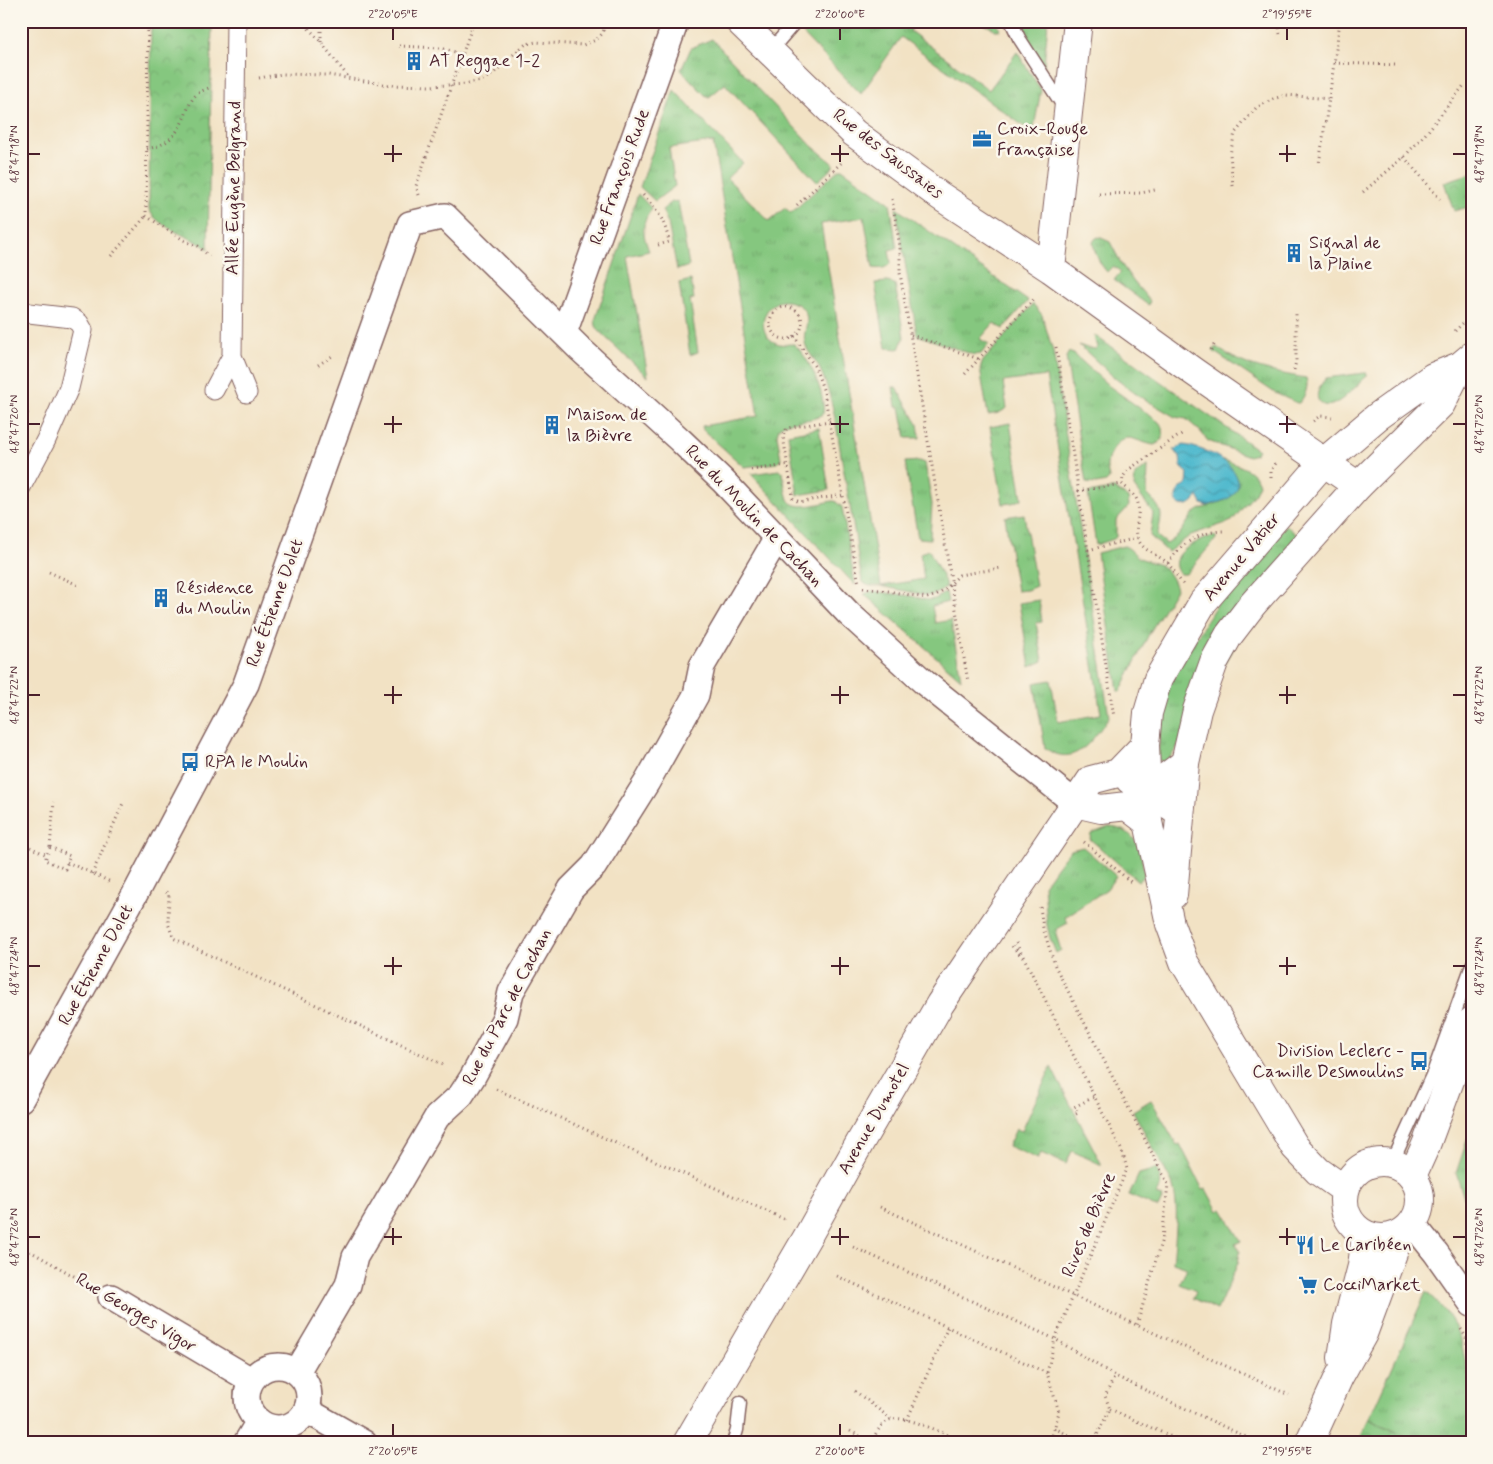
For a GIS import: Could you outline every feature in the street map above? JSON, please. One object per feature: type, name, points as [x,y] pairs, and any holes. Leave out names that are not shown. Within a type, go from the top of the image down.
[{"type":"main road","name":"Rue des Saussaies","points":[[739,21],[854,132],[940,196],[1051,269],[1358,486]]},
{"type":"main road","points":[[1051,269],[1078,21]]},
{"type":"main road","name":"Avenue Vatier","points":[[1345,1190],[1318,1171],[1295,1147],[1184,962],[1170,924],[1141,806],[1148,713],[1158,679],[1203,602],[1324,462],[1377,417],[1433,377],[1466,361]]},
{"type":"main road","name":"Avenue Vatier","points":[[1170,924],[1185,763],[1197,710],[1214,662],[1228,635],[1252,605],[1358,486],[1441,404],[1466,361]]},
{"type":"main road","points":[[1141,806],[1118,773],[1145,745]]},
{"type":"main road","points":[[1141,806],[1185,763]]},
{"type":"main road","name":"Avenue Dumotel","points":[[687,1443],[940,1004],[1091,780],[1118,773]]},
{"type":"main road","points":[[1075,803],[1101,809],[1141,806],[1180,812]]},
{"type":"main road","points":[[1402,1170],[1426,1145],[1472,1021]]},
{"type":"main road","points":[[1309,1443],[1339,1377],[1364,1334],[1406,1228],[1420,1206],[1420,1194],[1402,1170],[1383,1162],[1362,1167],[1352,1175],[1345,1190],[1344,1198],[1349,1220],[1356,1228],[1366,1235],[1388,1238],[1406,1228]]},
{"type":"main road","points":[[1339,1377],[1347,1324],[1362,1266],[1366,1235]]},
{"type":"street","name":"Allée Eugène Belgrand","points":[[236,21],[232,356],[247,393]]},
{"type":"street","name":"Rue François Rude","points":[[564,333],[676,21]]},
{"type":"street","name":"Rue du Moulin de Cachan","points":[[444,216],[564,333],[723,481],[849,614],[925,683],[1075,803]]},
{"type":"street","name":"Rue Étienne Dolet","points":[[21,1099],[135,894],[246,684],[410,224],[444,216]]},
{"type":"street","points":[[21,310],[29,313],[72,318],[79,323],[83,330],[69,388],[46,440],[21,487]]},
{"type":"street","name":"Allée Eugène Belgrand","points":[[214,390],[232,356]]},
{"type":"street","name":"Rue du Parc de Cachan","points":[[297,1372],[348,1286],[355,1257],[437,1117],[461,1095],[472,1078],[505,1018],[511,992],[571,889],[594,866],[647,782],[696,695],[702,666],[777,538]]},
{"type":"street","points":[[1406,1228],[1436,1253],[1472,1304]]},
{"type":"street","name":"Rue Georges Vigor","points":[[111,1297],[251,1380]]},
{"type":"street","points":[[273,1366],[289,1368],[297,1372],[307,1385],[309,1394],[309,1402],[301,1418],[285,1427],[276,1428],[267,1426],[259,1421],[248,1406],[248,1389],[251,1380],[264,1369],[273,1366]]},
{"type":"street","points":[[306,1410],[364,1443]]},
{"type":"street","points":[[246,1443],[259,1421]]},
{"type":"lane","points":[[770,51],[796,21]]},
{"type":"lane","points":[[1011,21],[1019,38],[1068,113]]},
{"type":"lane","points":[[1402,1170],[1433,1073],[1472,965]]},
{"type":"lane","points":[[733,1443],[737,1430],[740,1403]]},
{"type":"path","points":[[111,256],[146,216],[148,21]]},
{"type":"path","points":[[302,21],[350,79]]},
{"type":"path","points":[[321,21],[321,42]]},
{"type":"path","points":[[419,195],[416,186],[474,21]]},
{"type":"path","points":[[235,83],[282,74],[328,75],[389,85],[451,85],[474,82],[493,74],[526,44],[536,42],[583,45],[596,40],[602,34],[608,21]]},
{"type":"path","points":[[1280,34],[1279,26],[1282,21]]},
{"type":"path","points":[[1319,164],[1340,21]]},
{"type":"path","points":[[399,46],[441,48],[462,54]]},
{"type":"path","points":[[1334,63],[1396,65]]},
{"type":"path","points":[[1363,192],[1404,157],[1465,84]]},
{"type":"path","points":[[147,149],[169,141],[181,126],[193,98],[211,87]]},
{"type":"path","points":[[1233,186],[1230,154],[1235,133],[1256,108],[1273,99],[1286,96],[1329,99]]},
{"type":"path","points":[[1404,157],[1440,199]]},
{"type":"path","points":[[797,205],[840,163]]},
{"type":"path","points":[[1099,194],[1141,193],[1155,190]]},
{"type":"path","points":[[641,192],[662,217],[666,228],[669,242],[658,245]]},
{"type":"path","points":[[892,199],[900,247],[900,273],[968,683]]},
{"type":"path","points":[[146,216],[203,250]]},
{"type":"path","points":[[965,374],[1034,299]]},
{"type":"path","points":[[792,308],[799,315],[802,324],[794,336],[784,339],[779,338],[772,331],[770,321],[774,312],[778,309],[792,308]]},
{"type":"path","points":[[1294,370],[1296,361],[1296,313]]},
{"type":"path","points":[[911,335],[979,359]]},
{"type":"path","points":[[794,336],[815,367],[824,392],[860,588],[927,598],[937,596],[959,576],[1001,568]]},
{"type":"path","points":[[1056,347],[1114,717]]},
{"type":"path","points":[[318,365],[329,358]]},
{"type":"path","points":[[830,421],[787,428],[783,436],[793,498],[799,502],[844,495]]},
{"type":"path","points":[[1122,484],[1123,477],[1128,470],[1184,433]]},
{"type":"path","points":[[743,471],[787,465]]},
{"type":"path","points":[[1078,491],[1122,484]]},
{"type":"path","points":[[1122,484],[1136,498],[1138,506],[1137,538],[1143,547],[1168,563],[1187,590]]},
{"type":"path","points":[[1168,563],[1182,546],[1195,538],[1214,532],[1228,532]]},
{"type":"path","points":[[1088,550],[1137,538]]},
{"type":"path","points":[[49,572],[78,585]]},
{"type":"path","points":[[92,874],[124,801]]},
{"type":"path","points":[[50,847],[70,856],[65,869],[45,860],[50,847],[54,802]]},
{"type":"path","points":[[1080,838],[1135,885]]},
{"type":"path","points":[[21,843],[48,855]]},
{"type":"path","points":[[68,862],[113,883]]},
{"type":"path","points":[[169,894],[168,923],[173,938],[446,1066]]},
{"type":"path","points":[[1042,920],[1055,966],[1168,1184],[1162,1239],[1137,1325]]},
{"type":"path","name":"Rives de Bièvre","points":[[1025,960],[1122,1152],[1127,1171],[1055,1339],[1047,1373]]},
{"type":"path","points":[[492,1087],[789,1221]]},
{"type":"path","points":[[1076,1114],[1078,1113],[1074,1107],[1094,1097]]},
{"type":"path","points":[[880,1208],[1289,1395]]},
{"type":"path","name":"Rue Georges Vigor","points":[[21,1246],[111,1297]]},
{"type":"path","points":[[853,1247],[1055,1339],[1115,1376],[1259,1443]]},
{"type":"path","points":[[837,1276],[1047,1373],[1059,1412],[1050,1443]]},
{"type":"path","points":[[906,1420],[948,1327]]},
{"type":"path","points":[[1115,1376],[1105,1396],[1110,1409],[1185,1443]]},
{"type":"path","points":[[855,1391],[891,1420]]},
{"type":"path","points":[[1093,1443],[1110,1409]]},
{"type":"path","points":[[850,1431],[871,1443],[881,1426],[891,1420],[906,1420],[953,1437]]},
{"type":"path","points":[[1054,1428],[1086,1443]]},
{"type":"green space","points":[[151,21],[212,21],[208,249],[159,222],[149,209]]},
{"type":"green space","points":[[814,21],[917,21],[910,31],[989,90],[1017,52],[1041,90],[1033,133],[901,37],[861,94],[799,30]]},
{"type":"green space","points":[[978,21],[994,21],[1001,29],[998,31]]},
{"type":"green space","points":[[1020,21],[1048,21],[1044,66],[1025,36]]},
{"type":"green space","points":[[712,39],[812,146],[833,163],[833,167],[817,182],[725,84],[709,97],[681,70],[691,48]]},
{"type":"green space","points":[[674,90],[743,163],[727,178],[769,221],[785,208],[791,213],[839,169],[842,169],[890,203],[897,248],[889,250],[891,263],[883,268],[873,268],[864,217],[821,224],[881,586],[870,586],[862,580],[837,428],[823,375],[806,345],[804,338],[807,318],[806,313],[800,306],[784,301],[775,303],[769,308],[763,324],[765,332],[770,339],[779,344],[794,344],[800,350],[811,367],[819,386],[822,396],[823,414],[813,419],[790,422],[779,427],[777,435],[781,459],[777,463],[744,467],[703,430],[702,426],[758,416],[713,142],[669,148],[675,186],[655,201],[640,187]]},
{"type":"green space","points":[[1472,173],[1472,206],[1454,211],[1444,182]]},
{"type":"green space","points":[[638,194],[652,209],[644,225],[645,240],[649,251],[627,256],[648,377],[600,332],[595,320]]},
{"type":"green space","points":[[678,201],[689,266],[677,270],[668,223],[662,210],[672,202]]},
{"type":"green space","points":[[896,208],[1028,301],[1003,329],[994,323],[980,339],[989,344],[981,354],[974,355],[917,335]]},
{"type":"green space","points":[[1099,237],[1110,242],[1122,265],[1150,301],[1148,305],[1114,280],[1121,272],[1113,266],[1107,272],[1096,254],[1093,242]]},
{"type":"green space","points":[[691,280],[694,299],[690,300],[698,352],[690,355],[679,283]]},
{"type":"green space","points":[[887,282],[895,284],[904,337],[899,349],[886,348],[875,283]]},
{"type":"green space","points":[[1033,304],[1042,315],[1053,351],[1109,717],[1090,742],[1074,754],[1065,756],[1045,748],[1034,683],[1051,680],[1058,722],[1101,714],[1046,376],[1003,382],[1007,408],[999,413],[988,415],[980,369],[983,361]]},
{"type":"green space","points":[[1094,335],[1258,450],[1255,454],[1249,456],[1208,441],[1186,419],[1175,417],[1136,394],[1116,379],[1079,345],[1096,349],[1098,346]]},
{"type":"green space","points":[[1216,347],[1248,364],[1270,371],[1306,378],[1307,388],[1303,398],[1297,403],[1275,393],[1213,351]]},
{"type":"green space","points":[[1069,352],[1075,355],[1109,386],[1159,422],[1163,429],[1162,438],[1154,445],[1131,438],[1120,441],[1108,459],[1109,479],[1106,482],[1086,483],[1066,357]]},
{"type":"green space","points":[[1367,373],[1367,376],[1338,402],[1327,406],[1319,402],[1317,396],[1321,384],[1326,378]]},
{"type":"green space","points":[[893,387],[896,387],[918,424],[920,438],[906,438],[900,407],[896,407]]},
{"type":"green space","points":[[1010,423],[1022,499],[1003,504],[990,427]]},
{"type":"green space","points":[[819,428],[829,490],[798,495],[788,434]]},
{"type":"green space","points":[[1221,459],[1238,465],[1253,474],[1259,484],[1255,493],[1232,521],[1191,535],[1168,552],[1150,536],[1153,513],[1134,487],[1135,475],[1148,466],[1147,494],[1157,504],[1161,513],[1157,536],[1167,544],[1179,535],[1193,514],[1231,496],[1232,469]]},
{"type":"green space","points":[[920,461],[925,463],[932,504],[930,539],[918,538],[905,462]]},
{"type":"green space","points":[[779,470],[783,472],[786,493],[791,503],[808,506],[835,501],[842,507],[855,585],[751,474]]},
{"type":"green space","points":[[1115,489],[1128,498],[1129,506],[1116,520],[1116,537],[1096,545],[1088,493]]},
{"type":"green space","points":[[1024,514],[1036,586],[1027,590],[1017,591],[1005,517]]},
{"type":"green space","points":[[1286,525],[1298,536],[1175,751],[1163,762],[1158,760],[1162,695],[1216,605]]},
{"type":"green space","points":[[1213,536],[1216,539],[1186,574],[1180,574],[1177,560],[1180,554],[1199,541]]},
{"type":"green space","points":[[1124,546],[1140,558],[1163,567],[1174,582],[1176,589],[1149,634],[1120,692],[1118,691],[1097,553]]},
{"type":"green space","points":[[929,550],[946,587],[936,594],[928,595],[881,586],[924,579],[920,553]]},
{"type":"green space","points":[[872,591],[912,596],[927,600],[935,599],[946,592],[948,602],[932,606],[935,623],[951,620],[961,679],[864,594]]},
{"type":"green space","points":[[1039,600],[1042,622],[1036,623],[1043,661],[1030,667],[1019,603]]},
{"type":"green space","points":[[1109,827],[1126,832],[1137,843],[1142,858],[1144,876],[1138,881],[1090,839],[1091,834]]},
{"type":"green space","points":[[1083,847],[1116,876],[1107,889],[1065,917],[1068,923],[1057,929],[1056,935],[1061,950],[1056,953],[1047,925],[1044,885],[1071,850]]},
{"type":"green space","points":[[1051,1067],[1102,1165],[1072,1151],[1066,1164],[1041,1153],[1038,1159],[1008,1146],[1016,1129],[1022,1131]]},
{"type":"green space","points":[[1151,1100],[1177,1145],[1180,1144],[1203,1190],[1206,1189],[1218,1211],[1222,1209],[1241,1241],[1235,1244],[1240,1252],[1238,1263],[1217,1310],[1193,1298],[1196,1291],[1180,1284],[1187,1268],[1173,1263],[1176,1233],[1176,1202],[1172,1183],[1133,1111]]},
{"type":"green space","points":[[1472,1126],[1472,1197],[1464,1198],[1456,1173]]},
{"type":"green space","points":[[1156,1169],[1161,1182],[1157,1195],[1163,1197],[1158,1208],[1129,1195],[1139,1174]]},
{"type":"green space","points":[[1426,1292],[1451,1318],[1461,1341],[1472,1393],[1472,1443],[1420,1443],[1369,1419]]},
{"type":"green space","points":[[1369,1419],[1420,1443],[1358,1443]]},
{"type":"water","points":[[1184,445],[1213,454],[1230,466],[1238,480],[1238,485],[1233,495],[1207,506],[1202,504],[1198,496],[1192,503],[1181,505],[1178,503],[1176,499],[1177,494],[1187,484],[1188,473],[1181,467],[1180,456],[1173,450]]},
{"type":"place","name":"AT Reggae 1-2","points":[[414,61]]},
{"type":"place","name":"Croix-Rouge Française","points":[[982,139]]},
{"type":"place","name":"Signal de la Plaine","points":[[1294,253]]},
{"type":"place","name":"Maison de la Bièvre","points":[[552,425]]},
{"type":"place","name":"Résidence du Moulin","points":[[161,598]]},
{"type":"place","name":"RPA le Moulin","points":[[190,762]]},
{"type":"place","name":"Division Leclerc - Camille Desmoulins","points":[[1419,1061]]},
{"type":"place","name":"Le Caribéen","points":[[1305,1245]]},
{"type":"place","name":"CocciMarket","points":[[1308,1285]]}]
